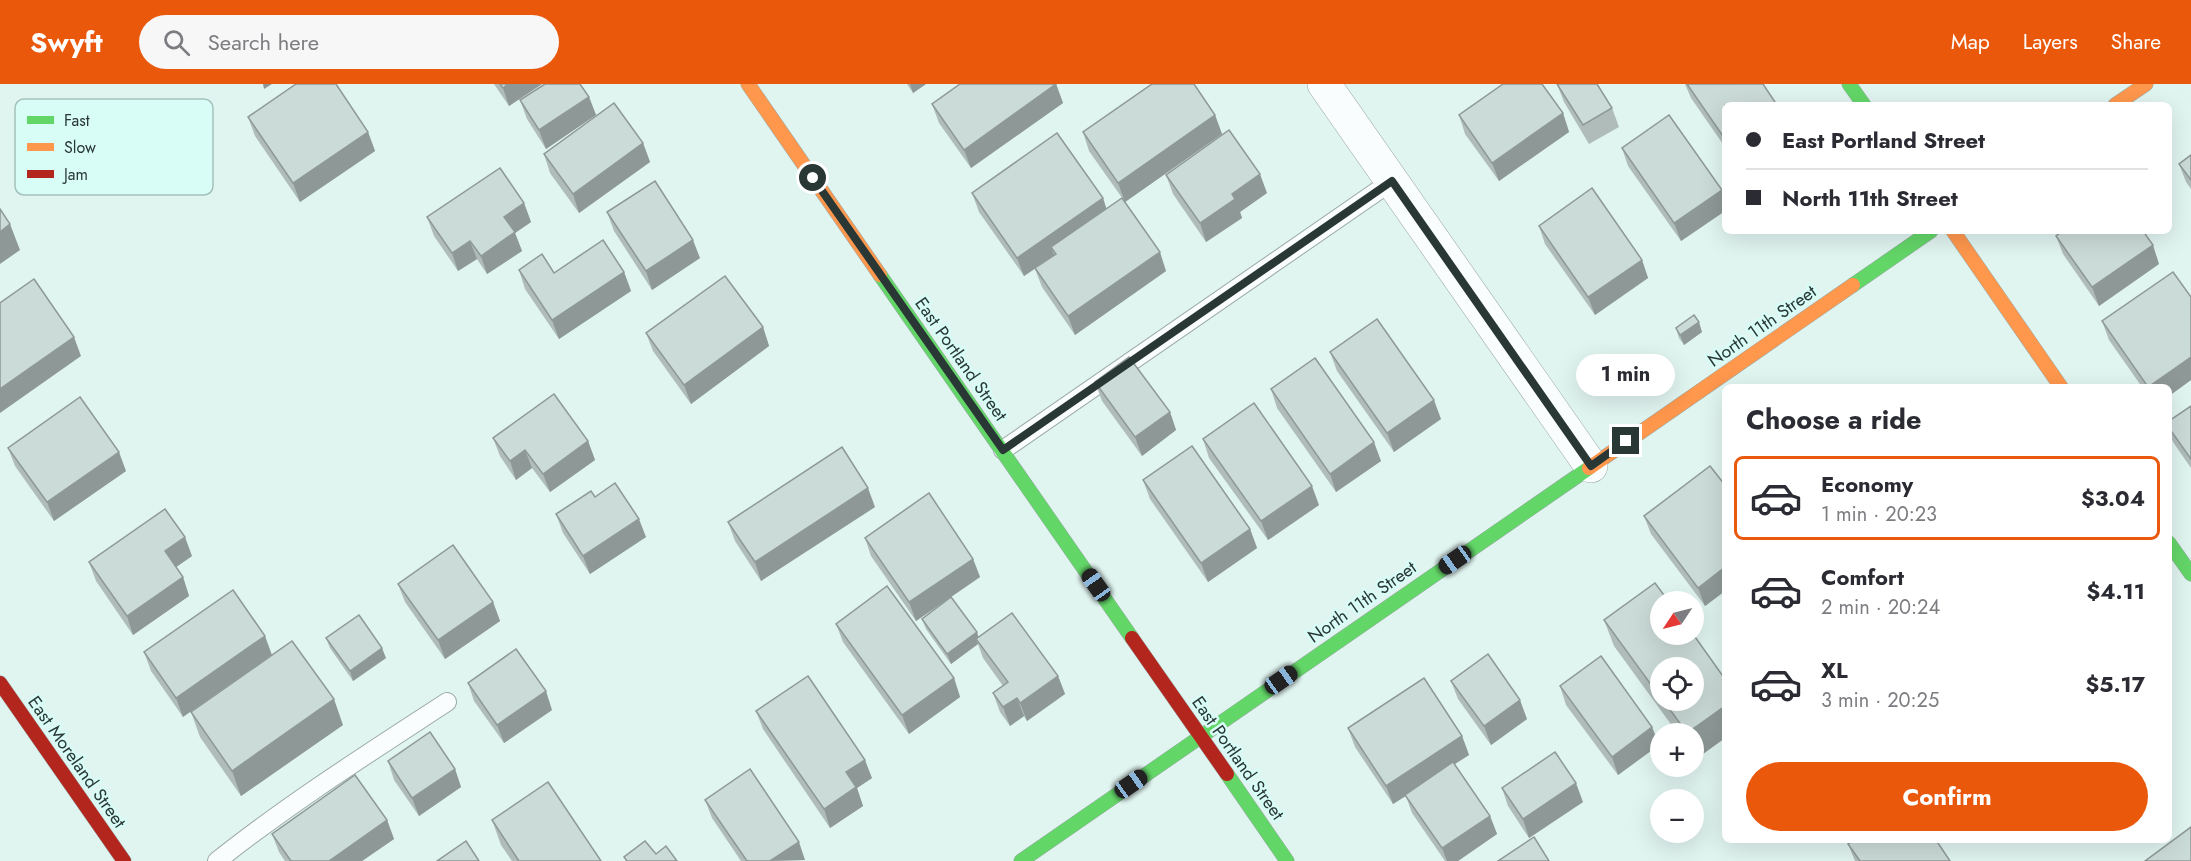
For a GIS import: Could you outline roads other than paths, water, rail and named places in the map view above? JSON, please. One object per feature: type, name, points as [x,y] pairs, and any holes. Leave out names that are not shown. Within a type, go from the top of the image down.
[{"type":"street","name":"East Portland Street","points":[[748,84],[1287,861]]},
{"type":"street","points":[[1324,84],[1591,466]]},
{"type":"street","points":[[1849,84],[1862,102]]},
{"type":"street","points":[[2119,102],[2146,84]]},
{"type":"street","name":"North 11th Street","points":[[1021,861],[1927,234]]},
{"type":"street","points":[[1955,234],[2059,384]]},
{"type":"street","points":[[2172,547],[2191,574]]},
{"type":"street","name":"East Moreland Street","points":[[0,683],[124,861]]},
{"type":"lane","points":[[1003,450],[1392,181]]},
{"type":"lane","points":[[217,861],[330,778],[447,702]]}]
